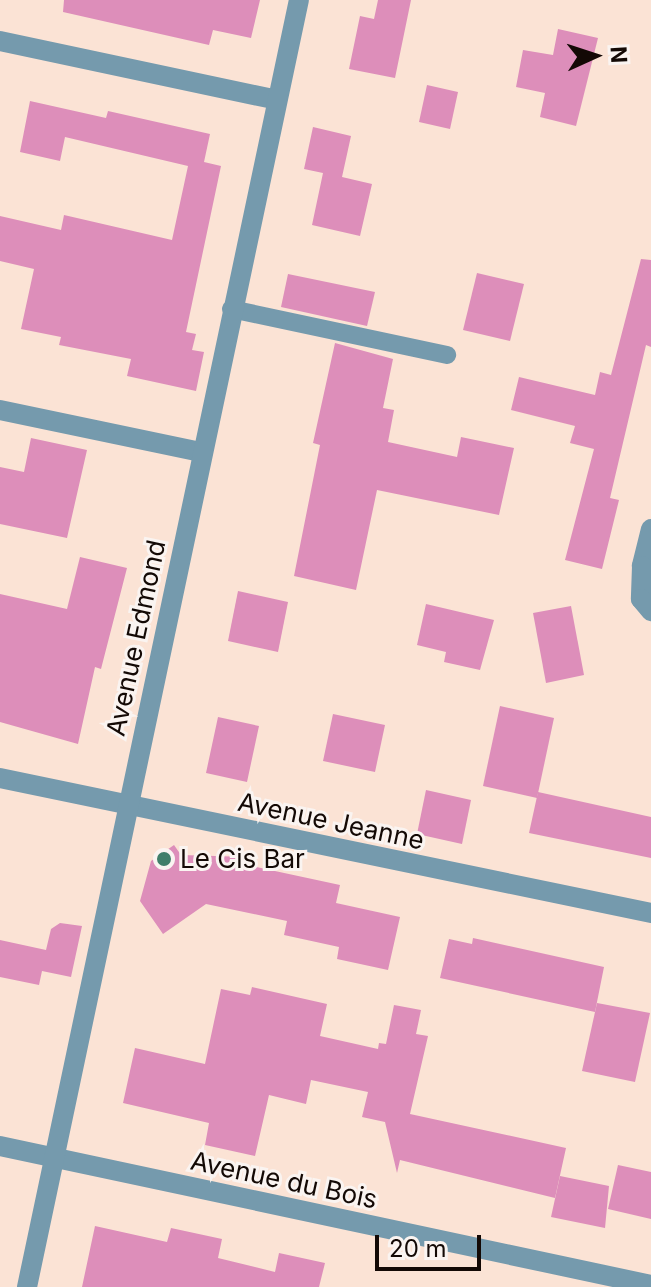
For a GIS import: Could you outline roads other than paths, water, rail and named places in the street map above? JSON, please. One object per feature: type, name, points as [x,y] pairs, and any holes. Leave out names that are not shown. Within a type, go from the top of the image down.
[{"type":"street","name":"Avenue Edmond","points":[[27,1287],[231,309],[299,0]]},
{"type":"street","points":[[0,41],[277,100]]},
{"type":"street","points":[[0,410],[201,452]]},
{"type":"street","points":[[651,529],[642,566],[641,599],[651,611]]},
{"type":"street","name":"Avenue Jeanne","points":[[0,778],[651,913]]},
{"type":"street","name":"Avenue du Bois","points":[[0,1146],[651,1285]]},
{"type":"lane","points":[[231,309],[447,355]]},
{"type":"place","name":"Le Cis Bar","points":[[164,859]]}]
